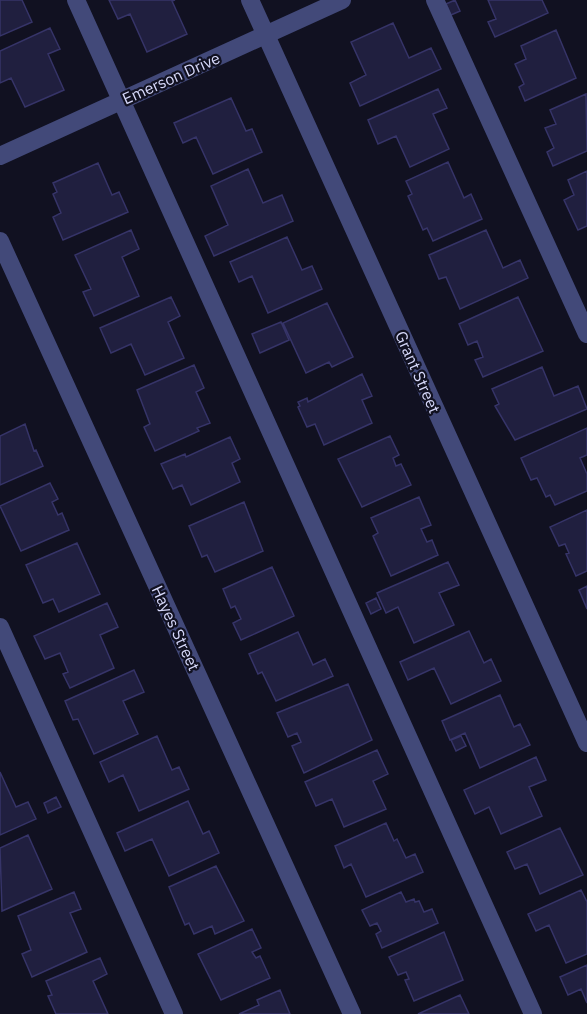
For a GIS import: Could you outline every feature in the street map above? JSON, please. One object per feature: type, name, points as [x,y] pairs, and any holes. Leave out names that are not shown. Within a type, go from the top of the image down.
[{"type":"street","points":[[76,0],[533,1014]]},
{"type":"street","name":"Grant Street","points":[[250,0],[587,743]]},
{"type":"street","name":"Emerson Drive","points":[[0,156],[342,0]]},
{"type":"street","points":[[435,0],[587,334]]},
{"type":"street","name":"Hayes Street","points":[[0,241],[352,1014]]},
{"type":"street","points":[[0,627],[174,1014]]},
{"type":"building","points":[[0,0],[22,0],[32,22],[0,36]]},
{"type":"building","points":[[109,0],[175,0],[172,1],[187,34],[147,52],[130,14],[118,19]]},
{"type":"building","points":[[455,0],[460,11],[451,15],[446,4]]},
{"type":"building","points":[[488,0],[542,0],[548,13],[495,37],[488,22],[496,19]]},
{"type":"building","points":[[393,23],[409,58],[431,48],[441,69],[360,106],[350,83],[366,75],[351,42]]},
{"type":"building","points":[[50,28],[60,49],[48,54],[64,90],[25,107],[11,78],[0,83],[0,51]]},
{"type":"building","points":[[556,30],[576,78],[525,101],[519,87],[524,84],[515,64],[526,59],[521,46]]},
{"type":"building","points":[[438,89],[447,108],[433,114],[449,149],[410,167],[396,136],[378,144],[368,120]]},
{"type":"building","points":[[586,94],[587,151],[553,166],[547,152],[554,148],[545,128],[556,124],[550,110]]},
{"type":"building","points":[[231,98],[246,131],[252,129],[262,152],[213,174],[196,137],[183,143],[174,123]]},
{"type":"building","points":[[448,162],[464,198],[471,194],[482,219],[433,241],[427,228],[423,230],[408,196],[412,194],[406,181]]},
{"type":"building","points":[[98,163],[112,195],[119,192],[128,212],[63,240],[53,217],[61,213],[53,194],[57,192],[53,183]]},
{"type":"building","points":[[248,169],[263,203],[282,195],[293,221],[214,256],[205,236],[228,225],[211,186]]},
{"type":"building","points":[[587,171],[587,226],[578,230],[564,200],[574,195],[568,180]]},
{"type":"building","points":[[131,230],[139,249],[122,257],[139,296],[94,316],[83,292],[91,289],[75,255]]},
{"type":"building","points":[[486,230],[503,268],[520,260],[528,278],[460,309],[446,277],[439,279],[429,255]]},
{"type":"building","points":[[287,237],[302,270],[312,266],[322,289],[268,313],[252,276],[239,282],[230,262]]},
{"type":"building","points":[[171,297],[180,316],[168,322],[184,358],[145,375],[131,344],[111,353],[100,328]]},
{"type":"building","points":[[518,297],[543,351],[483,377],[475,360],[483,357],[477,341],[468,345],[459,324]]},
{"type":"building","points":[[327,303],[353,357],[332,367],[329,362],[306,373],[283,323]]},
{"type":"building","points":[[281,322],[289,340],[260,353],[252,334]]},
{"type":"building","points":[[194,365],[204,388],[196,392],[210,423],[197,428],[199,431],[155,451],[144,427],[150,424],[137,390]]},
{"type":"building","points":[[542,367],[554,396],[578,386],[587,409],[515,440],[495,406],[499,404],[492,389]]},
{"type":"building","points":[[362,374],[372,396],[362,400],[372,423],[324,445],[315,424],[307,427],[298,402],[307,398],[308,402]]},
{"type":"building","points":[[25,424],[34,451],[36,450],[43,466],[0,485],[0,436]]},
{"type":"building","points":[[587,428],[587,455],[580,458],[587,474],[587,491],[555,505],[550,495],[546,497],[537,478],[531,480],[521,458]]},
{"type":"building","points":[[390,436],[399,455],[393,458],[396,466],[401,464],[411,485],[362,507],[338,459]]},
{"type":"building","points":[[230,437],[240,459],[232,463],[240,482],[191,505],[182,485],[173,489],[161,464],[185,454],[186,457]]},
{"type":"building","points":[[50,483],[58,499],[52,502],[58,515],[62,513],[69,530],[21,551],[0,506]]},
{"type":"building","points":[[419,497],[431,525],[421,529],[427,542],[432,540],[438,555],[391,576],[373,536],[378,533],[371,518]]},
{"type":"building","points":[[244,502],[263,551],[215,572],[207,555],[202,557],[189,526]]},
{"type":"building","points":[[587,510],[587,571],[576,576],[566,554],[569,553],[565,544],[559,546],[550,527]]},
{"type":"building","points":[[77,543],[100,594],[59,612],[53,599],[43,603],[26,565]]},
{"type":"building","points":[[448,562],[459,585],[439,593],[454,625],[414,643],[398,607],[386,613],[377,593]]},
{"type":"building","points":[[272,567],[294,616],[241,640],[233,623],[241,619],[235,606],[231,608],[223,589]]},
{"type":"building","points":[[587,586],[587,609],[579,590]]},
{"type":"building","points":[[376,598],[381,609],[371,614],[366,603]]},
{"type":"building","points":[[107,603],[118,627],[100,635],[114,668],[70,688],[63,674],[68,672],[60,653],[45,659],[34,636]]},
{"type":"building","points":[[469,631],[484,663],[491,659],[501,681],[451,704],[434,668],[408,680],[400,662]]},
{"type":"building","points":[[298,632],[313,665],[325,659],[333,676],[276,701],[262,672],[258,674],[249,654]]},
{"type":"building","points":[[134,670],[144,692],[123,701],[138,734],[94,754],[78,719],[73,720],[65,701]]},
{"type":"building","points":[[348,684],[372,740],[304,773],[292,746],[301,742],[297,733],[288,737],[277,713]]},
{"type":"building","points":[[500,695],[514,727],[520,724],[530,745],[480,768],[465,733],[450,740],[442,721]]},
{"type":"building","points":[[157,736],[172,770],[179,767],[189,789],[139,811],[123,775],[109,782],[100,762]]},
{"type":"building","points":[[461,736],[466,746],[456,751],[451,740]]},
{"type":"building","points":[[377,750],[388,774],[373,781],[386,809],[344,827],[332,799],[316,806],[305,782]]},
{"type":"building","points":[[536,757],[546,780],[529,787],[542,816],[501,834],[489,807],[475,814],[464,790]]},
{"type":"building","points":[[0,772],[16,807],[28,802],[36,819],[0,835]]},
{"type":"building","points":[[56,797],[61,807],[48,813],[44,803]]},
{"type":"building","points":[[188,801],[203,834],[209,831],[219,853],[169,876],[152,839],[125,851],[117,833]]},
{"type":"building","points":[[386,823],[394,841],[397,839],[406,858],[415,854],[423,872],[366,897],[351,864],[344,868],[335,846]]},
{"type":"building","points":[[560,828],[583,875],[540,894],[527,864],[515,869],[507,852]]},
{"type":"building","points":[[28,835],[52,889],[2,911],[0,848]]},
{"type":"building","points":[[216,866],[244,921],[215,934],[212,926],[194,934],[189,923],[185,925],[169,887]]},
{"type":"building","points":[[581,890],[587,902],[587,954],[566,963],[549,925],[536,931],[528,914]]},
{"type":"building","points":[[74,892],[81,909],[70,913],[87,952],[32,977],[22,954],[31,950],[18,916]]},
{"type":"building","points":[[401,892],[406,902],[414,899],[415,902],[419,901],[424,912],[432,909],[438,923],[382,948],[376,934],[381,931],[377,923],[370,926],[362,910]]},
{"type":"building","points":[[252,929],[261,948],[252,952],[256,958],[260,956],[270,978],[221,1000],[198,954]]},
{"type":"building","points":[[444,932],[463,980],[414,1001],[405,980],[409,979],[406,972],[398,975],[389,957]]},
{"type":"building","points":[[100,958],[107,974],[93,981],[108,1014],[56,1014],[48,996],[52,995],[46,981]]},
{"type":"building","points":[[587,965],[587,1003],[581,989],[568,995],[560,977]]},
{"type":"building","points":[[280,990],[290,1014],[239,1014],[259,1005],[257,1000]]},
{"type":"building","points":[[460,995],[469,1014],[418,1014]]}]
